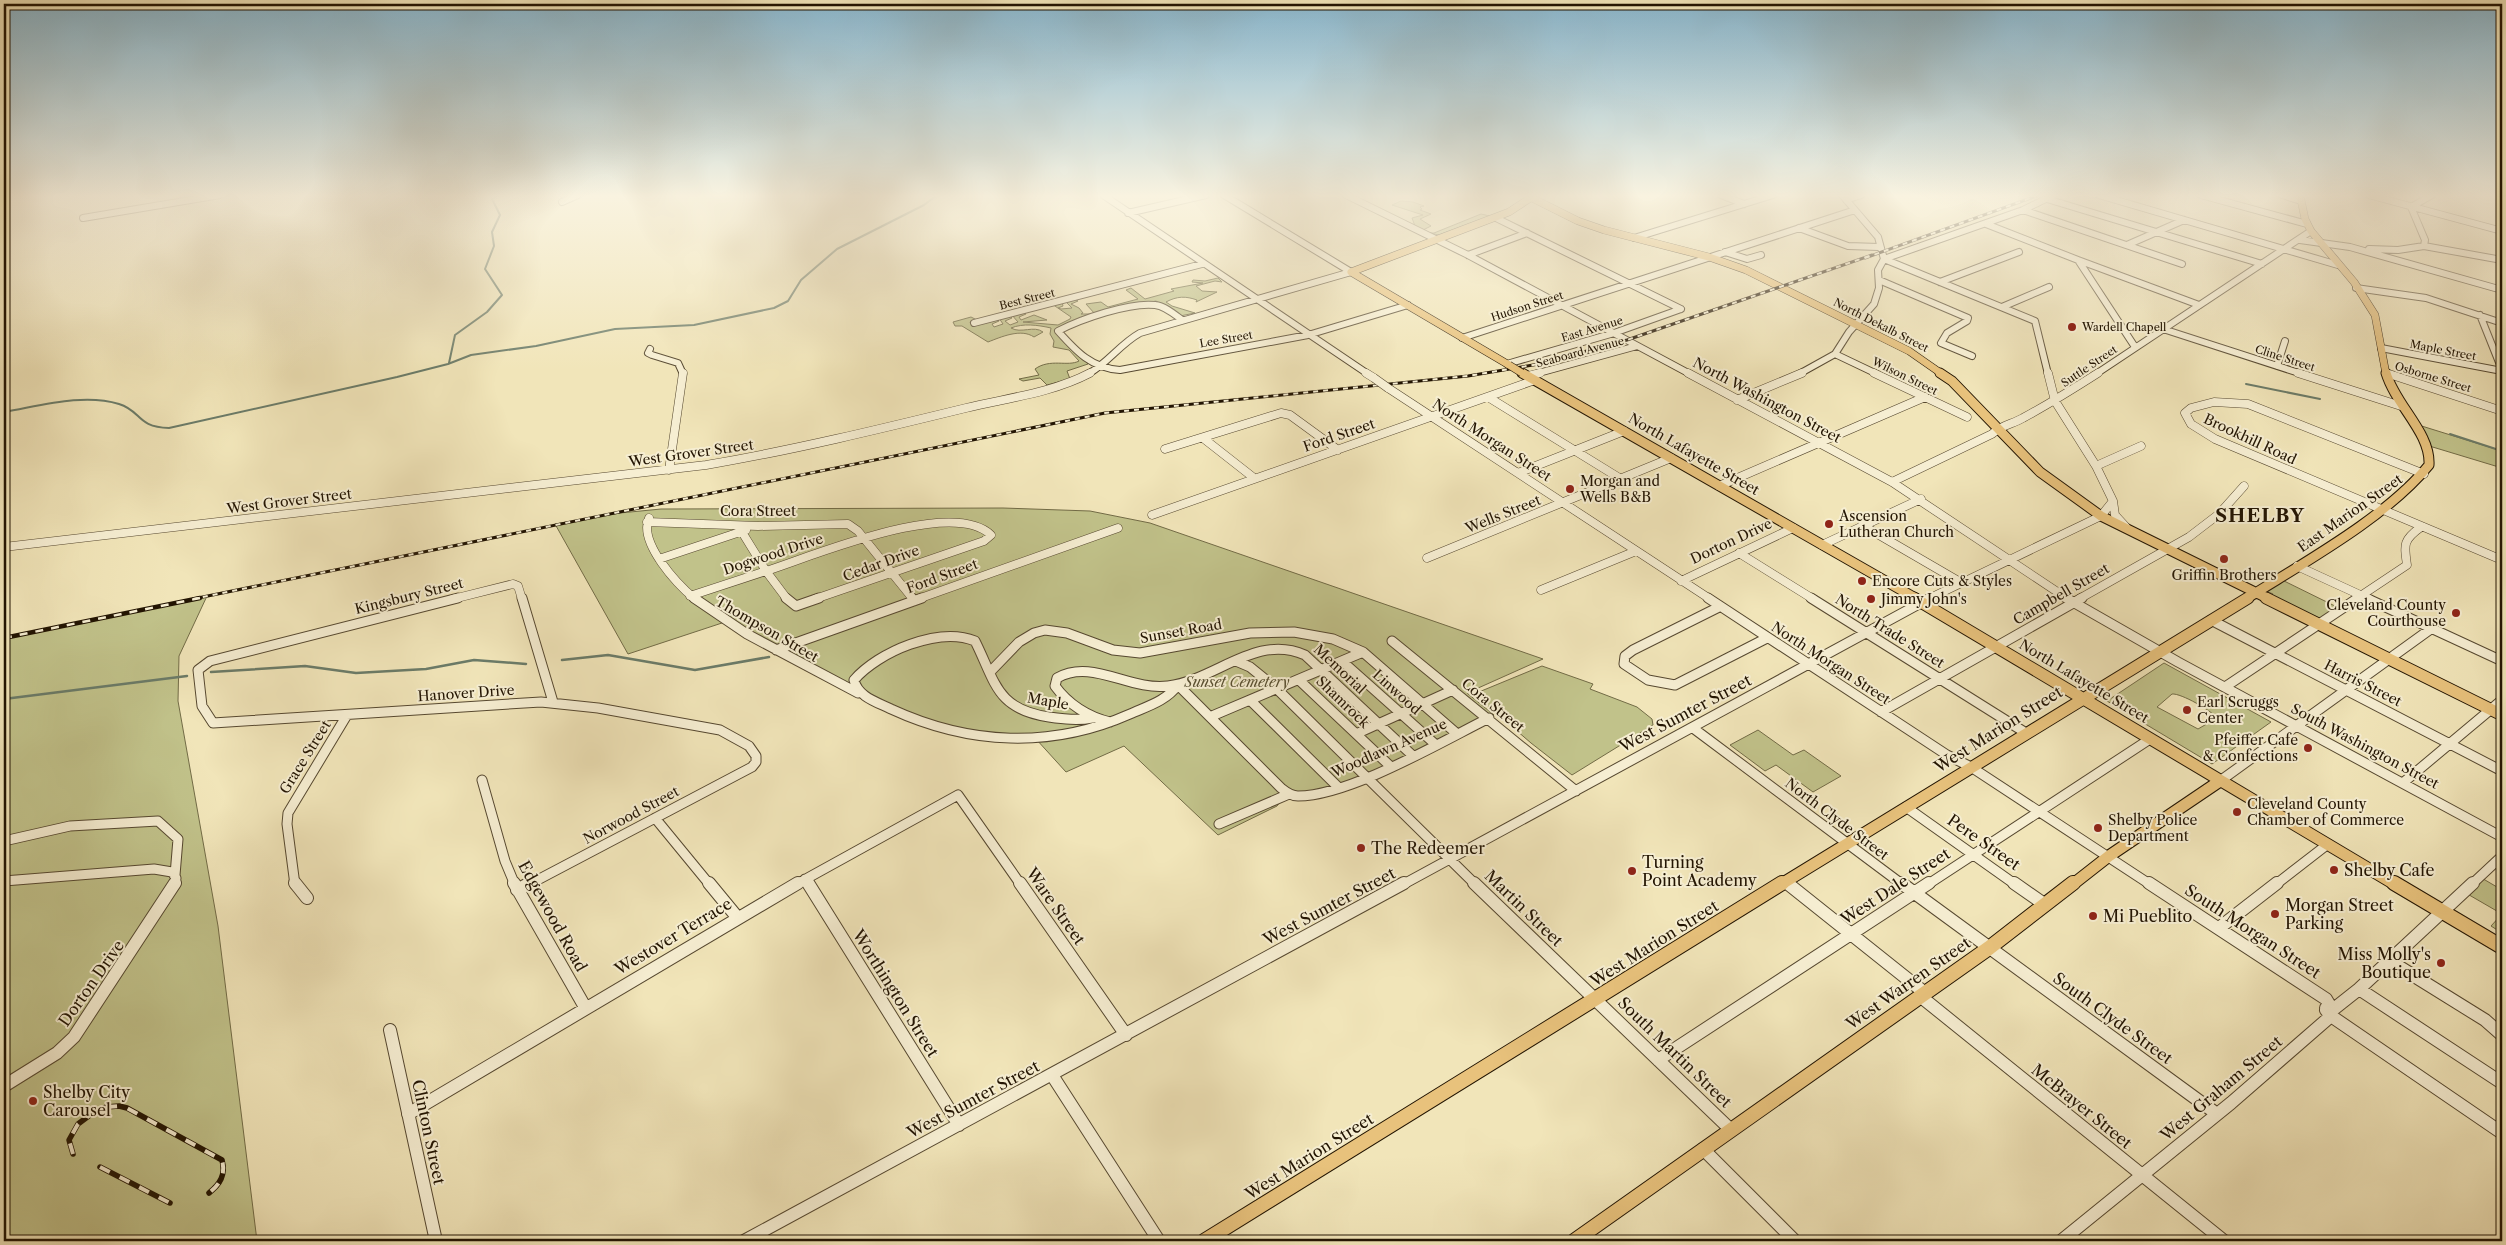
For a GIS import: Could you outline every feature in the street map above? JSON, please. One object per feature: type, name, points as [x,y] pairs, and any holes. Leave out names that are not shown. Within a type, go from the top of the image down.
[{"type":"main road","points":[[1351,272],[1401,253]]},
{"type":"main road","name":"North Dekalb Street","points":[[1693,253],[1756,275],[1910,351],[1952,381],[2040,472],[2102,516],[2502,715]]},
{"type":"main road","points":[[2328,253],[2356,288],[2378,321],[2386,373],[2393,394],[2428,451],[2428,467],[2424,474]]},
{"type":"main road","name":"North Lafayette Street","points":[[1351,272],[1508,365],[1998,646],[2220,781],[2502,947]]},
{"type":"main road","name":"East Marion Street","points":[[2123,676],[2297,566],[2405,493],[2424,474]]},
{"type":"main road","name":"West Marion Street","points":[[1204,1241],[2082,698],[2123,676]]},
{"type":"main road","name":"West Warren Street","points":[[1574,1241],[1730,1129],[1989,948],[2109,856],[2220,781]]},
{"type":"street","name":"North Morgan Street","points":[[1186,253],[1254,300],[1719,607],[1947,755],[1971,767]]},
{"type":"street","name":"North Lafayette Street","points":[[1319,253],[1351,272]]},
{"type":"street","name":"North Washington Street","points":[[1464,253],[1892,482],[2073,603],[2160,653]]},
{"type":"street","points":[[1468,255],[1473,253]]},
{"type":"street","points":[[1567,253],[1629,284]]},
{"type":"street","name":"Hudson Street","points":[[1462,338],[1721,253]]},
{"type":"street","points":[[1728,253],[1747,259],[1760,256]]},
{"type":"street","points":[[1882,253],[1884,259],[2031,319],[2036,324],[2055,401],[2096,466],[2113,501],[2115,515],[2129,531]]},
{"type":"street","points":[[1737,400],[1809,370],[1835,354],[1874,304],[1878,294],[1878,270],[1884,259],[1901,253]]},
{"type":"street","points":[[1940,282],[2016,253]]},
{"type":"street","points":[[2060,253],[2199,305]]},
{"type":"street","points":[[2150,253],[2182,264]]},
{"type":"street","points":[[2225,253],[2262,264]]},
{"type":"street","name":"Suttle Street","points":[[1892,482],[1992,434],[1998,428],[2017,422],[2055,401],[2278,253]]},
{"type":"street","points":[[2298,253],[2338,265]]},
{"type":"street","points":[[2367,253],[2502,292]]},
{"type":"street","points":[[2372,253],[2464,281]]},
{"type":"street","points":[[2464,253],[2502,260]]},
{"type":"street","points":[[2078,260],[2135,347]]},
{"type":"street","name":"Best Street","points":[[974,323],[1202,264]]},
{"type":"street","name":"West Grover Street","points":[[4,547],[668,470],[773,453],[1076,380],[1109,361],[1121,344],[1135,335],[1351,272]]},
{"type":"street","points":[[1879,280],[1968,318],[1967,321],[1947,333],[1939,345],[1972,356]]},
{"type":"street","name":"East Avenue","points":[[1508,365],[1614,333],[1681,309],[1629,284]]},
{"type":"street","points":[[2002,307],[2049,288]]},
{"type":"street","points":[[2356,288],[2416,296],[2502,323]]},
{"type":"street","points":[[1099,368],[1086,361],[1058,331],[1094,317],[1149,304],[1159,306],[1182,320]]},
{"type":"street","name":"Lee Street","points":[[1099,368],[1120,370],[1308,335],[1408,305]]},
{"type":"street","points":[[2480,315],[2502,371]]},
{"type":"street","name":"Cline Street","points":[[2163,329],[2401,406]]},
{"type":"street","points":[[2277,366],[2285,340]]},
{"type":"street","name":"Seaboard Avenue","points":[[1528,376],[1637,346]]},
{"type":"street","name":"Maple Street","points":[[2381,348],[2502,371]]},
{"type":"street","points":[[650,349],[648,353],[652,355],[678,363],[683,372],[668,470]]},
{"type":"street","name":"Wilson Street","points":[[1835,354],[1967,417]]},
{"type":"street","name":"Osborne Street","points":[[2386,373],[2502,411]]},
{"type":"street","name":"Ford Street","points":[[1152,515],[1488,397],[1528,376]]},
{"type":"street","points":[[1488,397],[1621,479]]},
{"type":"street","points":[[1719,486],[1925,397]]},
{"type":"street","name":"Brookhill Road","points":[[2380,510],[2204,434],[2191,424],[2185,413],[2191,408],[2214,402],[2243,402],[2424,474]]},
{"type":"street","points":[[1165,449],[1273,415],[1287,414],[1338,450]]},
{"type":"street","points":[[1518,473],[1624,432]]},
{"type":"street","points":[[1203,438],[1254,478]]},
{"type":"street","points":[[2096,466],[2141,446]]},
{"type":"street","name":"Wells Street","points":[[1427,558],[1564,504],[1671,458]]},
{"type":"street","name":"Campbell Street","points":[[1882,712],[2167,550],[2206,525],[2244,486]]},
{"type":"street","points":[[1822,545],[1921,500]]},
{"type":"street","name":"West Sumter Street","points":[[744,1241],[1705,722],[1960,582],[2102,516],[2113,501]]},
{"type":"street","points":[[2380,510],[2502,560]]},
{"type":"street","name":"Cora Street","points":[[649,519],[758,526],[770,524],[848,524],[855,528],[914,601]]},
{"type":"street","name":"Thompson Street","points":[[649,519],[646,529],[659,559],[690,596],[717,618],[810,670],[897,713],[943,727],[996,736],[1019,739],[1053,737],[1085,732],[1110,722],[1164,699],[1178,685]]},
{"type":"street","name":"Cedar Drive","points":[[767,571],[790,604],[796,606],[814,602],[988,540],[990,533],[971,525],[915,525],[864,539]]},
{"type":"street","points":[[659,559],[758,526]]},
{"type":"street","points":[[1862,526],[1960,582]]},
{"type":"street","points":[[2225,687],[2407,565],[2404,546],[2409,536],[2421,527]]},
{"type":"street","name":"Ford Street","points":[[776,650],[1118,528]]},
{"type":"street","name":"Dorton Drive","points":[[1681,581],[1793,528]]},
{"type":"street","points":[[742,532],[767,571]]},
{"type":"street","name":"Dogwood Drive","points":[[690,596],[864,539]]},
{"type":"street","points":[[1540,590],[1636,551]]},
{"type":"street","name":"North Trade Street","points":[[1739,553],[2026,733]]},
{"type":"street","points":[[2297,566],[2502,661]]},
{"type":"street","name":"Kingsbury Street","points":[[199,676],[198,670],[210,661],[512,584],[518,586],[553,702]]},
{"type":"street","points":[[1719,607],[1633,650],[1625,656],[1624,664],[1632,672],[1643,677],[1663,684],[1675,685],[1767,638]]},
{"type":"street","name":"Harris Street","points":[[2211,620],[2502,771]]},
{"type":"street","name":"West Warren Street","points":[[2220,781],[2432,628]]},
{"type":"street","name":"Sunset Road","points":[[990,672],[1019,642],[1034,633],[1045,630],[1060,631],[1114,650],[1140,653],[1250,633],[1282,631],[1334,639],[1363,652],[1456,733]]},
{"type":"street","points":[[865,696],[855,688],[854,680],[867,666],[897,651],[949,634],[961,634],[973,639],[990,672]]},
{"type":"street","name":"Cora Street","points":[[1392,641],[1576,790]]},
{"type":"street","name":"Memorial","points":[[1178,685],[1265,649],[1290,648],[1305,655],[1412,754]]},
{"type":"street","points":[[1212,716],[1363,652]]},
{"type":"street","name":"South Washington Street","points":[[2160,653],[2404,782],[2502,837]]},
{"type":"street","name":"Martin Street","points":[[1236,661],[1250,667],[1277,689],[1449,859],[1596,999]]},
{"type":"street","name":"Linwood","points":[[1342,661],[1435,744]]},
{"type":"street","points":[[1110,722],[1092,718],[1059,692],[1055,686],[1057,678],[1070,671],[1082,669],[1138,686],[1162,687],[1178,685],[1212,716],[1289,794],[1219,824]]},
{"type":"street","name":"Maple","points":[[990,672],[991,679],[999,691],[1019,711],[1036,716],[1078,720],[1092,718]]},
{"type":"street","name":"Hanover Drive","points":[[199,676],[202,707],[206,719],[213,723],[553,702],[720,730],[734,736],[749,748],[757,758],[756,762]]},
{"type":"street","name":"Shamrock","points":[[1299,680],[1389,765]]},
{"type":"street","points":[[1356,734],[1453,690]]},
{"type":"street","points":[[1250,700],[1338,787]]},
{"type":"street","points":[[2404,782],[2448,743],[2502,700]]},
{"type":"street","name":"Grace Street","points":[[307,898],[295,884],[286,824],[288,813],[347,715]]},
{"type":"street","name":"Woodlawn Avenue","points":[[1289,794],[1307,796],[1366,777],[1489,718]]},
{"type":"street","name":"North Clyde Street","points":[[1693,728],[1846,844],[1989,948]]},
{"type":"street","name":"West Dale Street","points":[[1658,1060],[2150,739]]},
{"type":"street","name":"Norwood Street","points":[[517,890],[741,773],[756,762]]},
{"type":"street","name":"South Morgan Street","points":[[1971,767],[2326,999],[2329,1012],[2502,1133]]},
{"type":"street","name":"Edgewood Road","points":[[482,780],[505,861],[517,890],[585,1007]]},
{"type":"street","name":"Westover Terrace","points":[[408,1114],[737,917],[958,795]]},
{"type":"street","name":"Ware Street","points":[[958,795],[1126,1035]]},
{"type":"street","name":"Pere Street","points":[[1906,807],[2044,904]]},
{"type":"street","points":[[655,818],[737,917]]},
{"type":"street","name":"Dorton Drive","points":[[4,841],[70,826],[158,821],[166,826],[178,839],[176,883],[174,888],[83,1026],[57,1053],[4,1086]]},
{"type":"street","points":[[2219,928],[2328,844]]},
{"type":"street","points":[[2444,912],[2502,856]]},
{"type":"street","points":[[4,881],[154,869],[169,871],[175,875]]},
{"type":"street","name":"Worthington Street","points":[[805,878],[959,1125]]},
{"type":"street","name":"McBrayer Street","points":[[1785,882],[1851,934],[2224,1241]]},
{"type":"street","name":"West Graham Street","points":[[2061,1241],[2218,1114],[2329,1012],[2359,990],[2444,912]]},
{"type":"street","name":"South Clyde Street","points":[[1989,948],[2218,1114]]},
{"type":"street","points":[[2390,960],[2485,1020],[2502,1035]]},
{"type":"street","points":[[2359,990],[2502,1082]]},
{"type":"street","name":"South Martin Street","points":[[1596,999],[1730,1129]]},
{"type":"street","name":"Clinton Street","points":[[390,1030],[436,1241]]},
{"type":"street","points":[[1052,1075],[1159,1241]]},
{"type":"street","points":[[1703,1149],[1795,1241]]},
{"type":"green space","points":[[1218,278],[1222,282],[1215,281],[1196,286],[1202,291],[1217,292],[1196,302],[1197,300],[1182,297],[1166,302],[1172,306],[1195,313],[1180,316],[1156,301],[1079,319],[1057,329],[1088,364],[1067,371],[1070,379],[1047,385],[1040,378],[1023,381],[1019,379],[1039,375],[1035,369],[1047,364],[1075,363],[1079,361],[1069,350],[1053,347],[1054,341],[1050,334],[1051,328],[1020,325],[1011,328],[1015,330],[1036,329],[1043,332],[1034,337],[1023,333],[1011,334],[988,342],[962,326],[955,326],[953,322],[971,317],[977,320],[970,322],[971,324],[996,318],[999,321],[992,324],[994,327],[1003,324],[999,318],[1009,315],[1012,318],[1005,321],[1010,325],[1018,322],[1011,314],[1024,312],[1026,314],[1019,317],[1021,320],[1034,315],[1047,320],[1023,322],[1058,325],[1071,317],[1052,304],[1062,302],[1063,306],[1058,308],[1072,308],[1065,301],[1075,299],[1078,301],[1071,304],[1079,308],[1083,313],[1081,314],[1095,314],[1086,304],[1101,302],[1108,307],[1138,299],[1126,290],[1131,288],[1145,299],[1174,291],[1171,289],[1203,283],[1192,282],[1193,280],[1205,281]]},
{"type":"green space","points":[[2412,423],[2502,451],[2502,468],[2426,445]]},
{"type":"green space","name":"Sunset Cemetery","points":[[1003,508],[1090,511],[1150,523],[1543,659],[1467,693],[1494,715],[1355,782],[1334,789],[1295,794],[1288,797],[1277,806],[1218,835],[1124,746],[1066,772],[1036,739],[988,735],[897,713],[725,622],[628,654],[555,524],[620,513],[661,509]]},
{"type":"green space","points":[[2278,578],[2341,609],[2318,625],[2266,599],[2273,594],[2262,589]]},
{"type":"green space","points":[[207,596],[179,656],[178,701],[218,926],[257,1241],[4,1241],[4,638]]},
{"type":"green space","points":[[2164,663],[2271,722],[2212,764],[2107,701]],"holes":[[[2172,694],[2196,703],[2217,718],[2198,729],[2157,707]]]},
{"type":"green space","points":[[1542,666],[1593,684],[1590,689],[1637,707],[1652,719],[1653,725],[1572,775],[1474,694]]},
{"type":"green space","points":[[1758,730],[1793,755],[1804,750],[1841,776],[1813,792],[1776,765],[1765,771],[1730,745]]},
{"type":"green space","points":[[2480,877],[2502,890],[2502,914],[2464,892]]},
{"type":"green space","points":[[2502,914],[2502,933],[2491,926]]},
{"type":"waterway","points":[[449,363],[455,335],[487,312],[502,295],[485,269],[491,253]]},
{"type":"waterway","points":[[4,412],[76,400],[105,401],[126,407],[150,425],[169,428],[397,377],[448,364],[471,355],[536,346],[615,329],[694,325],[774,308],[788,301],[801,280],[832,253]]},
{"type":"waterway","points":[[2246,384],[2320,399]]},
{"type":"waterway","points":[[2450,434],[2502,451]]},
{"type":"waterway","points":[[562,660],[608,655],[695,670],[769,657]]},
{"type":"waterway","points":[[211,672],[305,666],[356,673],[426,669],[474,660],[526,664]]},
{"type":"waterway","points":[[4,699],[187,676]]},
{"type":"railway","points":[[1865,258],[1879,253]]},
{"type":"railway","points":[[193,599],[1105,413],[1468,376],[1539,364],[1627,340],[1872,255]]},
{"type":"railway","points":[[4,638],[200,598]]},
{"type":"railway","points":[[73,1154],[69,1140],[78,1124],[94,1112],[106,1107],[119,1106],[127,1108],[222,1160],[223,1175],[209,1193]]},
{"type":"railway","points":[[100,1167],[170,1203]]},
{"type":"place","name":"Wardell Chapell","points":[[2072,327]]},
{"type":"place","name":"Morgan and Wells B&B","points":[[1570,489]]},
{"type":"place","name":"Ascension Lutheran Church","points":[[1829,524]]},
{"type":"place","name":"Griffin Brothers","points":[[2224,559]]},
{"type":"place","name":"Encore Cuts & Styles","points":[[1862,581]]},
{"type":"place","name":"Jimmy John's","points":[[1871,599]]},
{"type":"place","name":"Cleveland County Courthouse","points":[[2456,613]]},
{"type":"place","name":"Earl Scruggs Center","points":[[2187,710]]},
{"type":"place","name":"Pfeiffer Cafe & Confections","points":[[2308,748]]},
{"type":"place","name":"Cleveland County Chamber of Commerce","points":[[2237,812]]},
{"type":"place","name":"Shelby Police Department","points":[[2098,828]]},
{"type":"place","name":"The Redeemer","points":[[1361,848]]},
{"type":"place","name":"Shelby Cafe","points":[[2334,870]]},
{"type":"place","name":"Turning Point Academy","points":[[1632,871]]},
{"type":"place","name":"Morgan Street Parking","points":[[2275,914]]},
{"type":"place","name":"Mi Pueblito","points":[[2093,916]]},
{"type":"place","name":"Miss Molly's Boutique","points":[[2441,963]]},
{"type":"place","name":"Shelby City Carousel","points":[[33,1101]]},
{"type":"district","name":"SHELBY","points":[[2260,515]]}]
